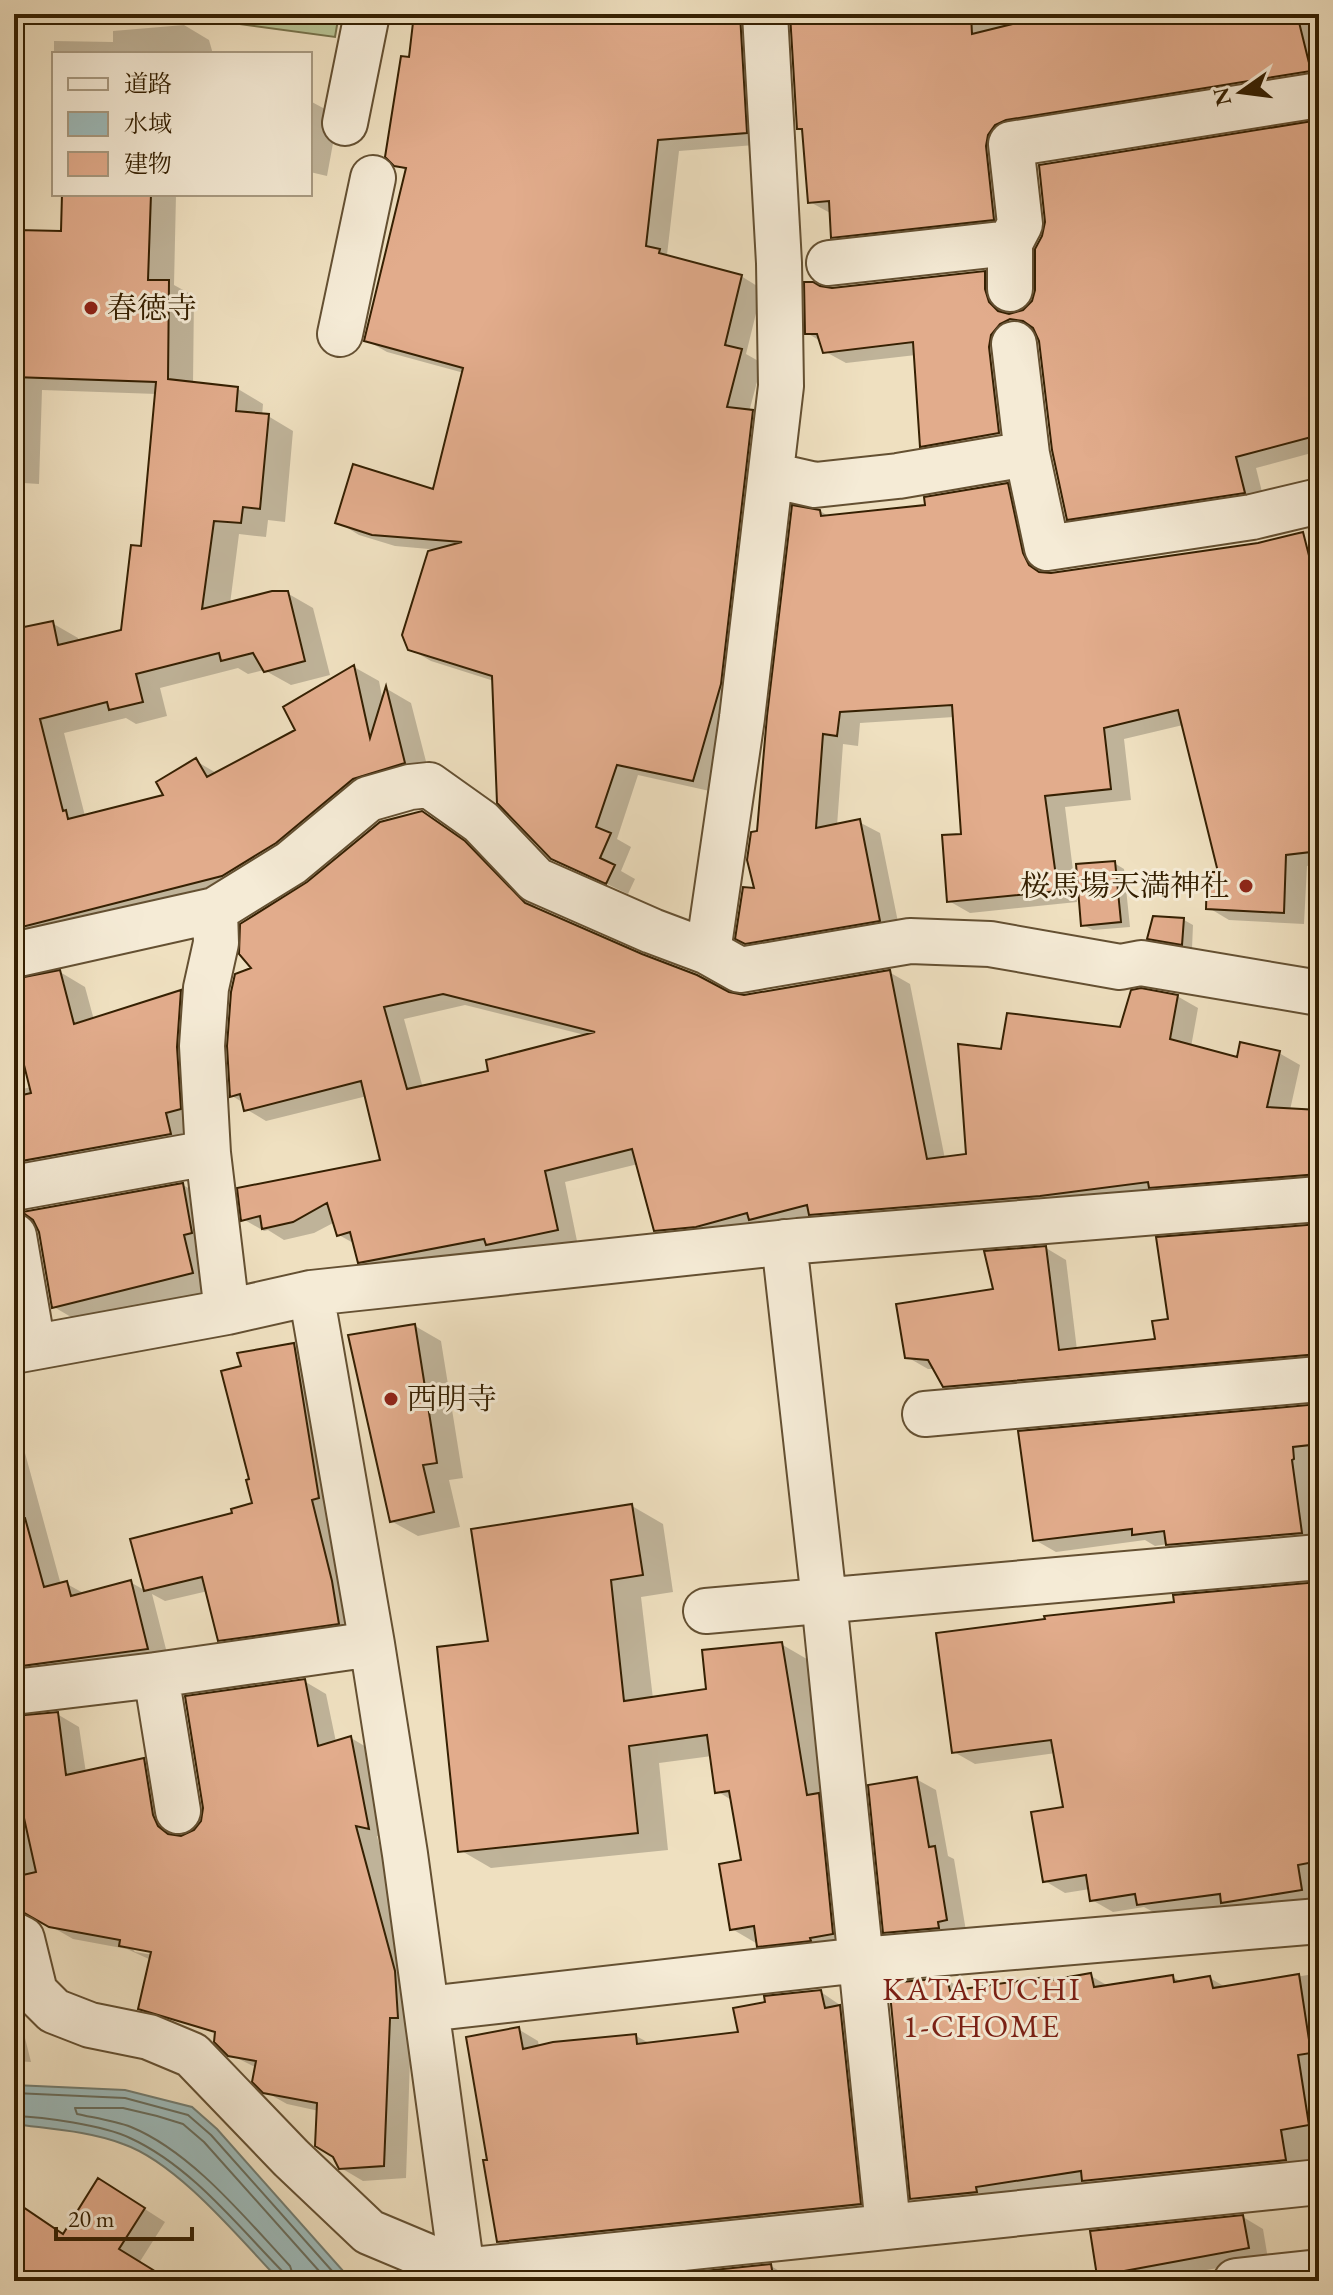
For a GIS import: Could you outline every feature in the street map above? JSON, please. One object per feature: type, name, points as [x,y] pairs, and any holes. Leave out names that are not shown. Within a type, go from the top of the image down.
[{"type":"street","points":[[345,123],[367,14]]},
{"type":"street","points":[[708,952],[742,718],[781,386],[779,263],[765,14]]},
{"type":"street","points":[[1010,289],[1010,243],[1020,224],[1011,144],[1319,95]]},
{"type":"street","points":[[340,334],[373,178]]},
{"type":"street","points":[[829,263],[1010,243]]},
{"type":"street","points":[[1014,344],[1027,454],[1047,548],[1236,520],[1319,501]]},
{"type":"street","points":[[771,475],[815,485],[898,476],[1027,454]]},
{"type":"street","points":[[14,955],[215,910],[291,863],[368,799],[429,785],[481,822],[536,880],[708,952],[740,970],[910,941],[990,944],[1120,967],[1141,963],[1319,993]]},
{"type":"street","points":[[215,910],[216,943],[206,988],[202,1046],[208,1153],[227,1312]]},
{"type":"street","points":[[14,1188],[208,1153]]},
{"type":"street","points":[[14,1236],[24,1349],[227,1312],[311,1293],[784,1242],[1319,1199]]},
{"type":"street","points":[[784,1242],[888,2226]]},
{"type":"street","points":[[311,1293],[372,1644],[470,2276]]},
{"type":"street","points":[[925,1414],[1319,1379]]},
{"type":"street","points":[[706,1611],[1319,1557]]},
{"type":"street","points":[[14,1692],[372,1644]]},
{"type":"street","points":[[156,1675],[178,1811]]},
{"type":"street","points":[[427,2009],[861,1960],[1319,1921]]},
{"type":"street","points":[[14,1935],[22,1939],[35,1992],[54,2011],[90,2025],[149,2037],[192,2055],[291,2158],[369,2232],[470,2276],[888,2226],[1319,2182]]},
{"type":"street","points":[[1236,2281],[1319,2272]]},
{"type":"green space","points":[[167,14],[339,14],[335,37]]},
{"type":"water","points":[[14,2085],[125,2090],[192,2107],[217,2129],[352,2281],[280,2281],[207,2204],[144,2154],[97,2136],[14,2124]]},
{"type":"building","points":[[414,14],[740,14],[747,133],[658,140],[646,246],[660,249],[659,253],[742,275],[725,345],[742,349],[727,407],[753,410],[721,684],[693,781],[617,765],[596,827],[611,833],[600,858],[615,865],[606,884],[551,859],[497,803],[492,676],[408,650],[402,635],[428,551],[462,542],[372,535],[335,523],[353,464],[433,489],[463,368],[364,341],[406,168],[394,166],[385,157],[401,56],[409,57]]},
{"type":"building","points":[[790,14],[971,14],[972,34],[1053,14],[1297,14],[1311,71],[1006,120],[995,125],[988,135],[986,146],[994,220],[831,238],[829,201],[808,203],[802,129],[797,129]]},
{"type":"building","points":[[1319,120],[1319,435],[1236,457],[1245,493],[1067,520],[1052,450],[1039,341],[1033,328],[1023,321],[1010,319],[1000,324],[991,335],[989,347],[999,433],[920,447],[913,342],[823,353],[817,334],[805,334],[804,282],[832,288],[985,271],[989,302],[998,311],[1009,314],[1023,310],[1032,301],[1035,290],[1035,249],[1045,222],[1039,165]]},
{"type":"building","points":[[62,196],[151,196],[148,280],[169,280],[168,379],[238,387],[236,411],[269,414],[260,509],[243,507],[241,523],[214,521],[202,609],[272,591],[288,591],[305,661],[264,672],[253,653],[221,661],[219,653],[136,674],[143,702],[109,710],[107,702],[40,719],[63,811],[66,810],[68,819],[163,795],[156,782],[196,758],[207,777],[295,730],[283,707],[354,665],[370,738],[386,686],[405,763],[353,779],[276,843],[222,876],[14,929],[14,629],[53,621],[58,645],[121,630],[131,545],[141,546],[156,382],[14,377],[17,230],[61,231]]},
{"type":"building","points":[[1008,483],[1023,553],[1029,565],[1039,572],[1051,573],[1258,543],[1303,532],[1319,595],[1319,851],[1286,855],[1284,913],[1206,909],[1207,872],[1218,872],[1178,710],[1104,728],[1111,789],[1045,796],[1058,891],[947,902],[942,835],[961,834],[952,705],[840,712],[837,736],[823,734],[816,828],[860,819],[880,921],[745,944],[735,939],[743,887],[754,888],[747,860],[751,832],[757,831],[792,505],[820,510],[821,516],[925,505],[924,497]]},
{"type":"building","points":[[422,811],[465,841],[525,903],[697,975],[729,992],[744,995],[890,970],[927,1159],[966,1154],[958,1044],[1001,1049],[1007,1013],[1120,1027],[1131,990],[1141,988],[1178,995],[1170,1039],[1237,1057],[1240,1042],[1280,1051],[1267,1107],[1319,1110],[1319,1174],[1149,1188],[1148,1182],[1040,1196],[809,1215],[807,1205],[749,1220],[747,1213],[696,1227],[654,1231],[632,1149],[545,1171],[558,1230],[486,1245],[484,1239],[358,1263],[350,1232],[337,1236],[327,1203],[293,1222],[262,1229],[260,1216],[241,1221],[237,1188],[380,1160],[361,1081],[244,1111],[240,1094],[230,1097],[227,1046],[231,992],[235,974],[251,968],[239,954],[240,924],[307,882],[380,822]],"holes":[[[443,994],[595,1032],[486,1060],[488,1071],[407,1089],[384,1007]]]},
{"type":"building","points":[[1115,861],[1121,922],[1081,926],[1076,864]]},
{"type":"building","points":[[1153,916],[1184,918],[1182,945],[1147,939]]},
{"type":"building","points":[[60,970],[74,1024],[181,990],[177,1047],[181,1109],[166,1113],[171,1134],[16,1162],[14,1097],[31,1093],[14,1025],[14,979]]},
{"type":"building","points":[[183,1183],[192,1233],[184,1235],[193,1273],[52,1308],[39,1232],[33,1220],[22,1212]]},
{"type":"building","points":[[1319,1224],[1319,1354],[943,1387],[928,1360],[905,1358],[896,1304],[993,1289],[984,1251],[1046,1246],[1059,1350],[1155,1339],[1152,1321],[1168,1319],[1156,1237]]},
{"type":"building","name":"西明寺","points":[[415,1324],[437,1463],[423,1465],[434,1512],[390,1522],[348,1335]]},
{"type":"building","points":[[294,1343],[319,1498],[312,1500],[339,1624],[218,1641],[202,1577],[144,1591],[130,1539],[232,1513],[231,1509],[252,1503],[246,1480],[249,1479],[221,1371],[241,1366],[237,1353]]},
{"type":"building","points":[[1319,1404],[1319,1444],[1293,1447],[1302,1533],[1166,1545],[1164,1531],[1132,1535],[1132,1529],[1033,1541],[1018,1431]]},
{"type":"building","points":[[632,1504],[643,1575],[611,1580],[624,1701],[706,1689],[702,1650],[782,1642],[807,1795],[819,1793],[833,1934],[810,1938],[811,1941],[757,1947],[754,1926],[730,1930],[719,1864],[741,1860],[729,1791],[715,1793],[707,1735],[629,1746],[638,1833],[458,1852],[437,1647],[488,1641],[471,1529]]},
{"type":"building","points":[[25,1518],[44,1587],[67,1581],[71,1596],[131,1580],[148,1649],[14,1667],[14,1519]]},
{"type":"building","points":[[1319,1582],[1319,1861],[1298,1865],[1302,1890],[1221,1903],[1220,1894],[1137,1905],[1135,1894],[1090,1901],[1086,1875],[1043,1882],[1031,1812],[1063,1807],[1051,1740],[952,1753],[936,1633],[1045,1619],[1044,1616],[1174,1602],[1173,1595]]},
{"type":"building","points":[[305,1679],[318,1746],[351,1736],[369,1829],[356,1826],[395,1971],[398,2018],[390,2018],[384,2166],[339,2169],[333,2157],[315,2146],[317,2103],[263,2093],[252,2082],[256,2061],[228,2056],[214,2042],[215,2032],[138,2009],[151,1952],[119,1946],[120,1940],[49,1927],[14,1907],[14,1877],[36,1872],[14,1773],[14,1716],[58,1712],[66,1775],[144,1758],[153,1815],[158,1826],[168,1834],[181,1836],[194,1830],[201,1821],[203,1808],[185,1696]]},
{"type":"building","points":[[917,1777],[929,1847],[935,1846],[947,1920],[938,1922],[939,1928],[883,1933],[868,1785]]},
{"type":"building","points":[[1091,1973],[1094,1987],[1173,1975],[1174,1982],[1210,1976],[1213,1988],[1299,1974],[1311,2053],[1298,2055],[1309,2125],[1281,2130],[1286,2160],[1082,2181],[1081,2171],[976,2187],[977,2192],[910,2199],[889,1983],[947,1978],[950,1991]]},
{"type":"building","points":[[821,1990],[825,2008],[840,2005],[861,2204],[497,2242],[466,2037],[519,2027],[523,2049],[553,2042],[636,2034],[637,2044],[738,2032],[733,2008],[765,2002],[764,1996]]},
{"type":"building","points":[[98,2178],[145,2208],[119,2249],[171,2281],[41,2281],[14,2264],[14,2201],[63,2234]]},
{"type":"building","points":[[1243,2215],[1249,2248],[1097,2276],[1090,2231]]},
{"type":"building","points":[[771,2264],[774,2281],[608,2281]]},
{"type":"place","name":"春徳寺","points":[[91,308]]},
{"type":"place","name":"桜馬場天満神社","points":[[1246,886]]},
{"type":"place","name":"西明寺","points":[[391,1399]]},
{"type":"district","name":"KATAFUCHI 1-CHOME","points":[[982,2008]]}]
